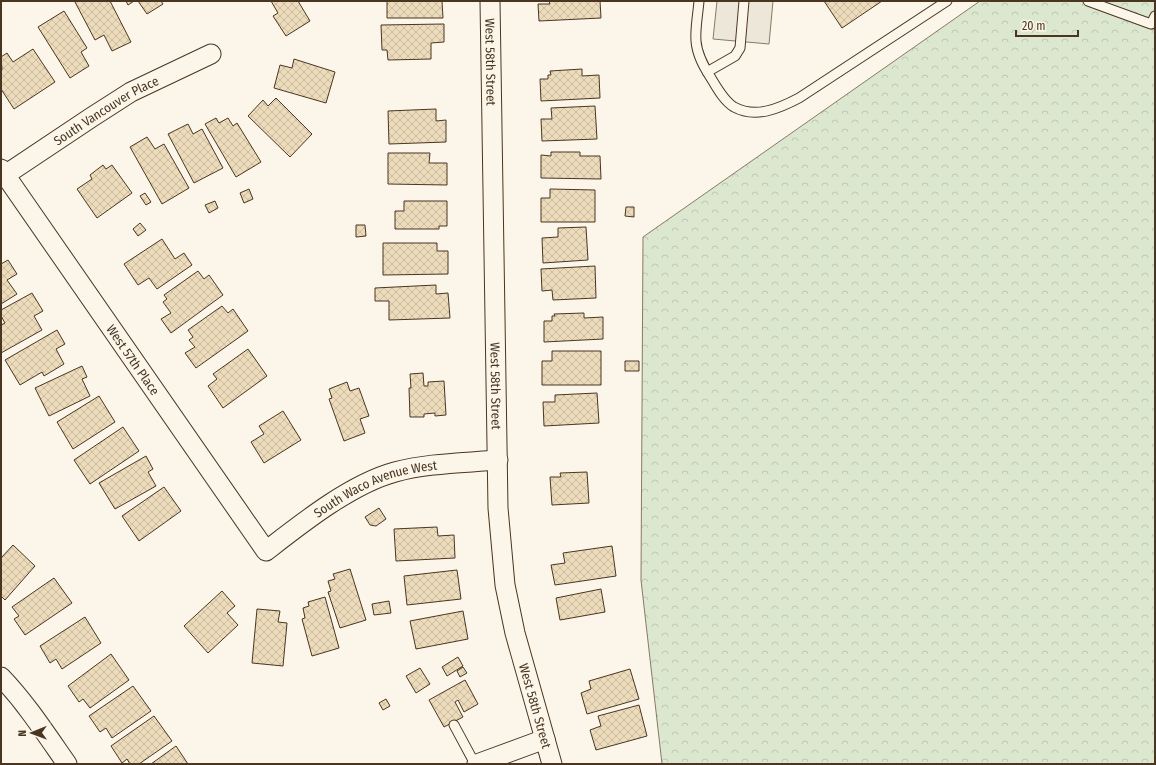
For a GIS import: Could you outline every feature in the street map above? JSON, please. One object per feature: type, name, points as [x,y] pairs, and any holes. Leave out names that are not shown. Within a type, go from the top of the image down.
[{"type":"street","name":"West 58th Street","points":[[490,1],[498,508],[506,590],[515,633],[552,764]]},
{"type":"street","name":"South Vancouver Place","points":[[3,172],[131,92],[211,54]]},
{"type":"street","name":"West 57th Place","points":[[3,172],[266,551]]},
{"type":"street","name":"South Waco Avenue West","points":[[266,551],[290,532],[344,495],[394,472],[421,466],[498,460]]},
{"type":"street","points":[[1,677],[41,727],[67,764]]},
{"type":"street","points":[[476,764],[544,739]]},
{"type":"lane","points":[[699,1],[696,41],[707,72],[724,97],[734,106],[754,112],[774,110],[799,98],[947,1]]},
{"type":"lane","points":[[707,72],[735,56],[740,48],[744,1]]},
{"type":"lane","points":[[1088,1],[1151,24],[1155,16]]},
{"type":"lane","points":[[454,725],[476,764]]},
{"type":"green space","points":[[980,1],[1155,1],[1155,764],[662,764],[641,580],[643,237]]},
{"type":"shaded area","points":[[717,1],[773,1],[769,44],[713,39]]},
{"type":"building","points":[[110,1],[131,42],[112,51],[104,35],[95,40],[75,2]]},
{"type":"building","points":[[126,1],[134,1],[128,5]]},
{"type":"building","points":[[138,1],[161,1],[163,4],[147,14]]},
{"type":"building","points":[[271,1],[298,1],[310,21],[286,36],[273,16],[278,13]]},
{"type":"building","points":[[387,1],[442,1],[443,18],[387,18]]},
{"type":"building","points":[[549,1],[600,1],[601,18],[539,21],[538,4],[550,4]]},
{"type":"building","points":[[824,1],[882,1],[842,28]]},
{"type":"building","points":[[64,11],[87,48],[81,52],[89,66],[70,78],[38,27]]},
{"type":"building","points":[[444,24],[444,42],[431,43],[431,59],[388,60],[387,50],[382,50],[381,25]]},
{"type":"building","points":[[33,49],[55,82],[14,109],[1,89],[1,57],[7,53],[13,62]]},
{"type":"building","points":[[294,59],[335,72],[326,103],[274,88],[280,65],[292,68]]},
{"type":"building","points":[[582,69],[582,76],[599,75],[600,98],[541,101],[540,79],[548,79],[548,75],[551,75],[550,71]]},
{"type":"building","points":[[276,98],[312,134],[290,157],[248,116],[263,100],[268,106]]},
{"type":"building","points":[[595,106],[597,139],[542,141],[541,119],[552,119],[551,108]]},
{"type":"building","points":[[436,109],[436,121],[446,120],[446,142],[389,144],[388,111]]},
{"type":"building","points":[[216,118],[219,123],[228,118],[233,126],[237,123],[261,162],[236,177],[205,124]]},
{"type":"building","points":[[188,124],[193,134],[202,129],[223,168],[194,183],[168,134]]},
{"type":"building","points":[[147,137],[155,149],[164,144],[189,188],[162,204],[130,147]]},
{"type":"building","points":[[551,152],[580,152],[580,156],[600,156],[601,179],[541,178],[541,155],[551,156]]},
{"type":"building","points":[[388,153],[430,153],[429,163],[447,163],[447,185],[388,184]]},
{"type":"building","points":[[103,165],[106,169],[112,165],[132,193],[97,218],[77,189],[92,179],[90,175]]},
{"type":"building","points":[[249,189],[253,199],[244,203],[240,193]]},
{"type":"building","points":[[550,189],[595,190],[595,222],[541,222],[541,198],[550,198]]},
{"type":"building","points":[[145,193],[151,202],[146,205],[140,196]]},
{"type":"building","points":[[215,201],[218,208],[209,213],[205,205]]},
{"type":"building","points":[[404,201],[447,201],[447,226],[439,226],[439,229],[395,229],[395,211],[404,211]]},
{"type":"building","points":[[626,207],[634,207],[634,217],[625,216]]},
{"type":"building","points":[[140,223],[146,230],[138,236],[133,229]]},
{"type":"building","points":[[356,225],[365,225],[366,236],[356,237]]},
{"type":"building","points":[[586,227],[588,260],[543,263],[542,238],[558,237],[558,228]]},
{"type":"building","points":[[162,239],[175,259],[184,253],[192,265],[157,289],[149,278],[138,285],[124,264]]},
{"type":"building","points":[[383,243],[437,243],[437,251],[448,251],[448,274],[383,275]]},
{"type":"building","points":[[8,260],[17,274],[7,280],[17,294],[1,304],[1,264]]},
{"type":"building","points":[[595,266],[596,298],[553,300],[552,290],[542,291],[541,269]]},
{"type":"building","points":[[198,271],[204,279],[209,275],[223,295],[171,333],[161,319],[171,313],[163,302],[167,299],[164,295]]},
{"type":"building","points":[[436,285],[436,294],[448,293],[450,318],[389,320],[389,301],[375,301],[375,288]]},
{"type":"building","points":[[32,293],[43,311],[34,316],[42,330],[1,353],[1,325],[5,323],[1,316],[1,310]]},
{"type":"building","points":[[222,306],[228,313],[233,309],[248,331],[196,368],[185,353],[195,347],[189,340],[193,337],[188,330]]},
{"type":"building","points":[[584,313],[584,318],[603,317],[603,339],[544,342],[544,321],[552,321],[552,316],[555,316],[554,314]]},
{"type":"building","points":[[57,330],[65,344],[56,349],[64,364],[44,376],[42,372],[20,385],[5,360]]},
{"type":"building","points":[[248,349],[267,376],[223,408],[208,386],[217,379],[213,374]]},
{"type":"building","points":[[552,351],[601,351],[601,385],[542,385],[542,361],[552,361]]},
{"type":"building","points":[[625,361],[639,361],[639,371],[625,371]]},
{"type":"building","points":[[82,366],[87,377],[82,379],[90,396],[49,416],[35,388]]},
{"type":"building","points":[[423,373],[424,386],[428,386],[428,382],[444,381],[446,415],[435,416],[435,413],[424,414],[424,417],[410,417],[410,374]]},
{"type":"building","points":[[347,382],[350,391],[359,388],[369,416],[360,419],[365,433],[344,441],[329,399],[332,398],[329,389]]},
{"type":"building","points":[[597,393],[599,423],[544,426],[543,402],[555,402],[555,395]]},
{"type":"building","points":[[99,396],[115,422],[73,449],[57,422]]},
{"type":"building","points":[[283,411],[301,440],[264,463],[251,442],[264,434],[259,426]]},
{"type":"building","points":[[123,427],[139,451],[90,484],[74,460]]},
{"type":"building","points":[[146,456],[153,469],[148,472],[156,486],[115,509],[99,483]]},
{"type":"building","points":[[587,472],[589,503],[552,505],[550,477],[561,477],[560,473]]},
{"type":"building","points":[[164,487],[181,511],[139,541],[122,516]]},
{"type":"building","points":[[379,508],[386,519],[376,526],[370,525],[365,517]]},
{"type":"building","points":[[437,527],[438,536],[454,535],[455,558],[396,561],[394,529]]},
{"type":"building","points":[[13,545],[35,566],[5,600],[1,596],[1,558]]},
{"type":"building","points":[[612,546],[616,576],[555,585],[551,565],[565,563],[563,553]]},
{"type":"building","points":[[350,569],[366,620],[340,628],[328,592],[331,591],[328,581],[335,579],[333,574]]},
{"type":"building","points":[[457,570],[461,599],[407,605],[404,576]]},
{"type":"building","points":[[54,578],[72,603],[25,635],[14,619],[19,616],[12,607]]},
{"type":"building","points":[[601,589],[605,612],[560,620],[556,598]]},
{"type":"building","points":[[222,591],[235,606],[227,613],[238,625],[208,653],[184,626]]},
{"type":"building","points":[[325,597],[339,648],[312,656],[302,619],[305,618],[303,608],[309,606],[308,602]]},
{"type":"building","points":[[389,601],[391,613],[374,615],[372,604]]},
{"type":"building","points":[[257,609],[280,611],[278,622],[287,623],[283,666],[252,663]]},
{"type":"building","points":[[463,611],[468,639],[416,649],[410,621]]},
{"type":"building","points":[[85,617],[101,643],[62,669],[56,659],[50,663],[40,646]]},
{"type":"building","points":[[111,654],[129,680],[90,708],[83,699],[79,702],[68,686]]},
{"type":"building","points":[[458,657],[463,666],[447,676],[442,667]]},
{"type":"building","points":[[463,667],[467,673],[460,677],[457,671]]},
{"type":"building","points":[[420,668],[430,684],[416,693],[406,676]]},
{"type":"building","points":[[630,669],[639,699],[587,714],[581,693],[591,689],[589,681]]},
{"type":"building","points":[[465,680],[478,704],[464,712],[458,700],[455,702],[463,717],[444,727],[429,700]]},
{"type":"building","points":[[133,686],[151,711],[112,738],[106,728],[100,732],[89,716]]},
{"type":"building","points":[[386,699],[390,706],[383,710],[379,703]]},
{"type":"building","points":[[639,705],[647,736],[596,750],[590,730],[601,726],[598,716]]},
{"type":"building","points":[[154,716],[172,741],[139,764],[130,764],[127,759],[122,763],[111,746]]},
{"type":"building","points":[[176,746],[188,764],[151,764]]}]
